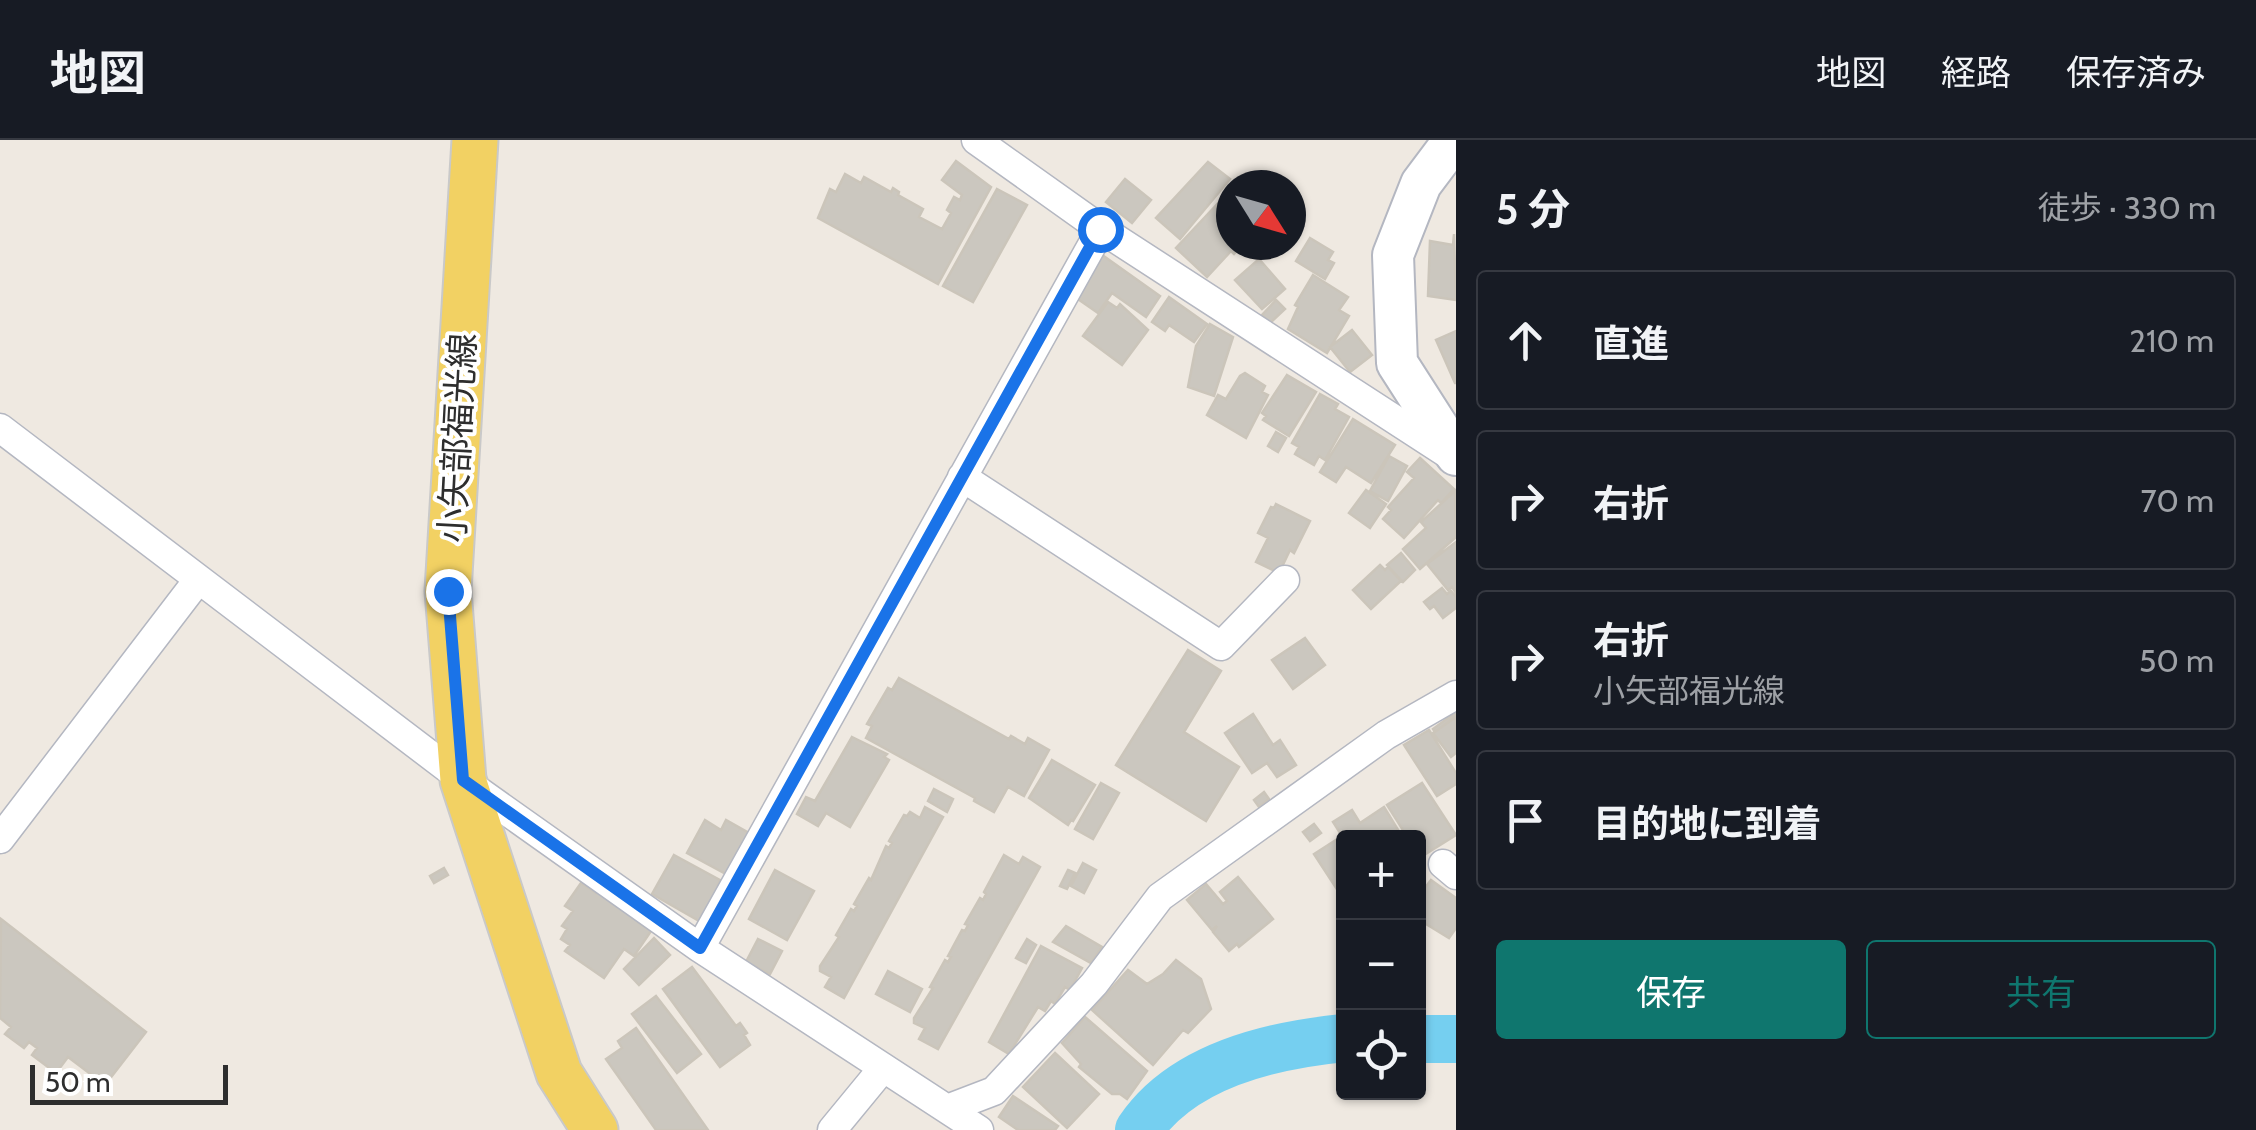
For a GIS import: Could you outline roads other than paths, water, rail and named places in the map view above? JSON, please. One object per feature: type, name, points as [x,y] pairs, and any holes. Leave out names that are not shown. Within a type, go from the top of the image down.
[{"type":"main road","name":"小矢部福光線","points":[[475,140],[448,591],[463,780],[560,1074],[595,1130]]},
{"type":"street","points":[[976,140],[1100,229],[1456,457]]},
{"type":"street","points":[[1454,140],[1421,184],[1394,255],[1397,363],[1456,457]]},
{"type":"street","points":[[700,948],[1100,229]]},
{"type":"street","points":[[0,428],[463,780],[700,948],[979,1130]]},
{"type":"street","points":[[962,477],[1221,646],[1285,580]]},
{"type":"street","points":[[0,838],[198,580]]},
{"type":"street","points":[[947,1109],[994,1091],[1094,984],[1160,897],[1386,735],[1456,695]]},
{"type":"street","points":[[832,1130],[883,1068]]},
{"type":"waterway","points":[[1139,1130],[1157,1108],[1204,1075],[1259,1053],[1336,1039]]},
{"type":"waterway","points":[[1426,1039],[1456,1039]]}]
